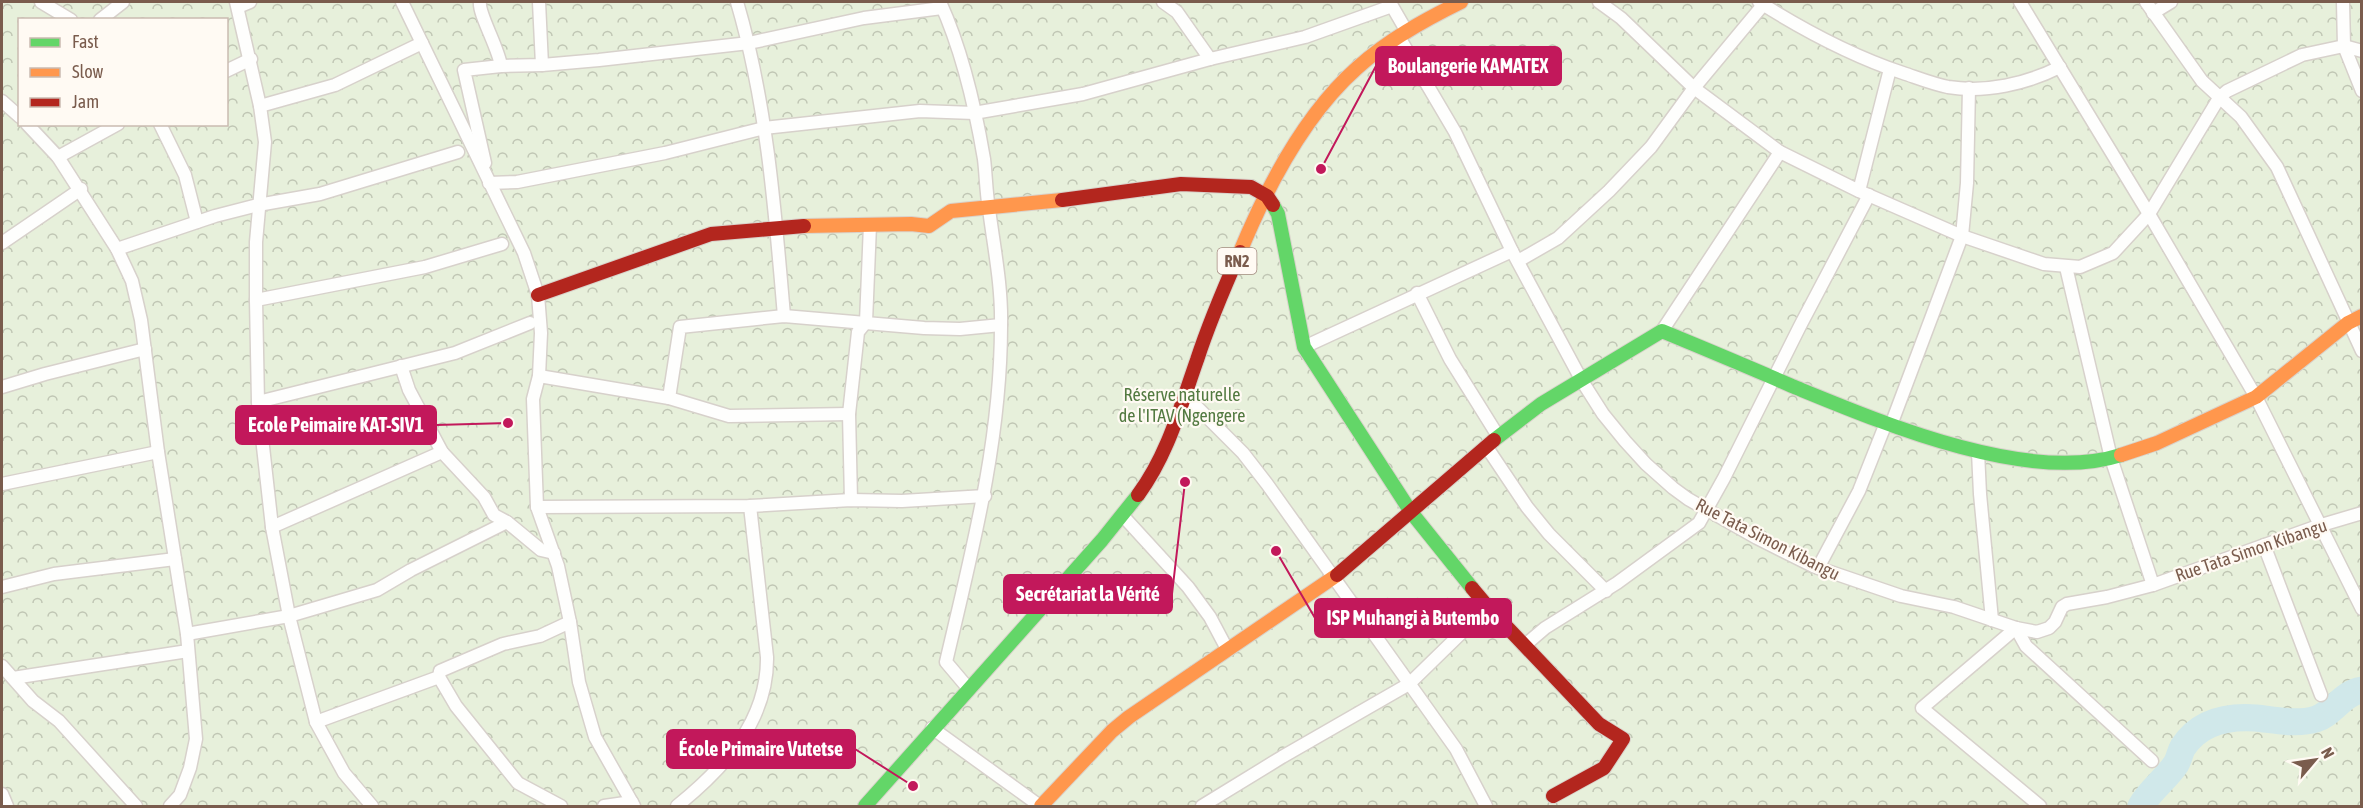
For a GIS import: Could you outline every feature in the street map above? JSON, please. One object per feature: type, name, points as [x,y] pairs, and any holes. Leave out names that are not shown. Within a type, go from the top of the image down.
[{"type":"main road","name":"RN2","points":[[865,807],[932,728],[1123,516],[1157,468],[1170,440],[1203,342],[1267,196],[1309,124],[1343,81],[1365,61],[1403,35],[1461,2]]},
{"type":"main road","points":[[538,295],[711,234],[777,225],[911,224],[929,226],[951,212],[1181,184],[1251,187],[1267,196],[1278,214],[1304,347],[1411,512],[1488,607],[1524,646],[1599,724],[1623,739],[1604,768],[1553,796]]},
{"type":"main road","points":[[1040,807],[1112,731],[1129,717],[1333,578],[1486,446],[1541,404],[1662,331],[1889,424],[1978,452],[2021,460],[2080,463],[2111,458],[2157,443],[2256,397],[2348,323],[2361,316]]},
{"type":"street","points":[[40,2],[68,18]]},
{"type":"street","points":[[103,18],[123,2]]},
{"type":"street","points":[[250,2],[237,4],[251,59],[265,142],[258,205],[256,300],[258,402],[272,527],[289,616],[316,722],[344,772],[372,807]]},
{"type":"street","points":[[402,2],[524,253],[538,295],[541,333],[539,376],[533,399],[537,507],[558,566],[570,622],[579,682],[595,737],[633,804],[604,807]]},
{"type":"street","points":[[480,2],[479,6],[501,66]]},
{"type":"street","points":[[539,2],[542,65]]},
{"type":"street","points":[[737,2],[749,43],[764,128],[777,225],[784,316]]},
{"type":"street","points":[[1163,2],[1177,12],[1210,59]]},
{"type":"street","points":[[1599,2],[1620,18],[1694,88],[1780,152],[1864,193],[1962,236],[2044,264],[2066,267],[2080,267],[2113,253],[2149,214],[2219,98],[2227,91],[2302,55],[2344,46],[2361,51]]},
{"type":"street","points":[[2020,2],[2149,214],[2256,397],[2361,609]]},
{"type":"street","points":[[2146,2],[2202,81],[2241,117],[2277,167],[2361,351]]},
{"type":"street","points":[[2153,13],[2171,2]]},
{"type":"street","points":[[2343,2],[2344,46],[2361,91]]},
{"type":"street","points":[[1304,347],[1417,293],[1558,238],[1609,191],[1651,147],[1760,3],[1807,31],[1861,58],[1948,87],[1969,88],[2024,83],[2060,67]]},
{"type":"street","points":[[489,183],[464,70],[542,65],[749,43],[941,4],[963,66],[984,159],[989,209],[998,258],[1001,325],[998,397],[985,496],[946,662],[968,688]]},
{"type":"street","points":[[489,183],[517,182],[665,153],[764,128],[920,111],[974,113],[1083,94],[1210,59],[1305,37],[1391,4]]},
{"type":"street","name":"Rue Tata Simon Kibangu","points":[[1391,4],[1403,35],[1455,132],[1515,256],[1582,381],[1603,414],[1646,464],[1688,499],[1757,538],[1818,568],[1901,596],[1954,607],[2016,628],[2037,632],[2049,628],[2055,622],[2062,607],[2067,604],[2153,585],[2361,513]]},
{"type":"street","points":[[260,106],[335,85],[422,43]]},
{"type":"street","points":[[228,70],[251,59]]},
{"type":"street","points":[[1524,646],[1568,613],[1606,591],[1699,523],[1775,378],[1864,193],[1890,69]]},
{"type":"street","points":[[1818,568],[1859,491],[1889,424],[1962,236],[1967,183],[1969,88]]},
{"type":"street","points":[[2,101],[18,115]]},
{"type":"street","points":[[29,126],[58,157],[81,189],[117,249],[132,281],[141,320],[158,452],[187,634],[196,739],[190,768],[180,795],[170,807]]},
{"type":"street","points":[[58,157],[114,126]]},
{"type":"street","points":[[161,126],[184,175],[197,222]]},
{"type":"street","points":[[117,249],[197,222],[258,205],[320,194],[458,152]]},
{"type":"street","points":[[1662,331],[1780,152]]},
{"type":"street","points":[[2,243],[81,189]]},
{"type":"street","points":[[851,500],[849,414],[858,332],[866,322],[870,225]]},
{"type":"street","points":[[256,300],[424,267],[502,244]]},
{"type":"street","points":[[2066,267],[2111,458],[2153,585]]},
{"type":"street","points":[[1417,293],[1450,360],[1498,436]]},
{"type":"street","points":[[669,398],[680,327],[784,316],[960,329],[1001,325]]},
{"type":"street","points":[[258,402],[455,353],[530,323]]},
{"type":"street","points":[[2,387],[45,374],[145,350]]},
{"type":"street","points":[[401,366],[409,390],[442,452],[484,497],[494,515],[507,522],[541,550],[554,553]]},
{"type":"street","points":[[539,376],[669,398],[729,416],[849,414]]},
{"type":"street","points":[[1185,395],[1243,453],[1456,749],[1486,807]]},
{"type":"street","points":[[1486,446],[1534,516],[1564,550],[1606,591]]},
{"type":"street","points":[[2,484],[158,452]]},
{"type":"street","points":[[272,527],[442,452]]},
{"type":"street","points":[[1978,452],[1992,620]]},
{"type":"street","points":[[537,507],[750,506],[985,496]]},
{"type":"street","points":[[677,807],[701,787],[727,760],[756,714],[764,695],[767,657],[750,506]]},
{"type":"street","points":[[1123,516],[1188,587],[1210,617],[1227,649]]},
{"type":"street","points":[[187,634],[289,616],[377,590],[507,522]]},
{"type":"street","points":[[2264,545],[2321,695]]},
{"type":"street","points":[[2,587],[54,574],[175,559]]},
{"type":"street","points":[[1202,807],[1282,757],[1409,684],[1488,607]]},
{"type":"street","points":[[561,807],[518,783],[456,706],[439,676],[440,671],[503,644],[540,636],[570,622]]},
{"type":"street","points":[[2040,807],[1922,708],[2016,628],[2026,646],[2152,761]]},
{"type":"street","points":[[12,678],[188,651]]},
{"type":"street","points":[[2,666],[33,701],[58,721],[136,807]]},
{"type":"street","points":[[316,722],[439,676]]},
{"type":"street","points":[[932,728],[1040,807]]},
{"type":"street","points":[[2,794],[8,807]]},
{"type":"green space","name":"Réserve naturelle de l'ITAV (Ngengere","points":[[2,2],[2361,2],[2361,806],[2,806]]},
{"type":"waterway","points":[[2141,806],[2176,764],[2183,747],[2190,738],[2206,726],[2235,718],[2309,721],[2322,716],[2349,695],[2362,690]]},
{"type":"traffic: fast","points":[[1273,205],[1278,214],[1304,347],[1411,512],[1472,588]]},
{"type":"traffic: fast","points":[[1494,440],[1541,404],[1662,331],[1867,416],[1954,445],[1999,456],[2042,462],[2083,462],[2121,455]]},
{"type":"traffic: fast","points":[[865,806],[1102,540],[1138,495]]},
{"type":"traffic: slow","points":[[1240,252],[1275,178],[1320,107],[1369,58],[1420,23],[1461,2]]},
{"type":"traffic: slow","points":[[804,226],[911,224],[929,226],[951,211],[1062,200]]},
{"type":"traffic: slow","points":[[2121,455],[2157,443],[2256,397],[2348,323],[2362,316]]},
{"type":"traffic: slow","points":[[1041,806],[1112,731],[1129,717],[1337,575]]},
{"type":"traffic: jam","points":[[1062,200],[1181,184],[1251,187],[1267,196],[1273,205]]},
{"type":"traffic: jam","points":[[538,295],[711,234],[804,226]]},
{"type":"traffic: jam","points":[[1138,495],[1165,447],[1212,319],[1240,252]]},
{"type":"traffic: jam","points":[[1337,575],[1494,440]]},
{"type":"traffic: jam","points":[[1472,588],[1599,724],[1623,739],[1604,768],[1553,796]]},
{"type":"place","name":"Boulangerie KAMATEX","points":[[1321,169]]},
{"type":"place","name":"Ecole Peimaire KAT-SIV1","points":[[508,423]]},
{"type":"place","name":"Secrétariat la Vérité","points":[[1185,482]]},
{"type":"place","name":"ISP Muhangi à Butembo","points":[[1276,551]]},
{"type":"place","name":"École Primaire Vutetse","points":[[913,786]]}]
